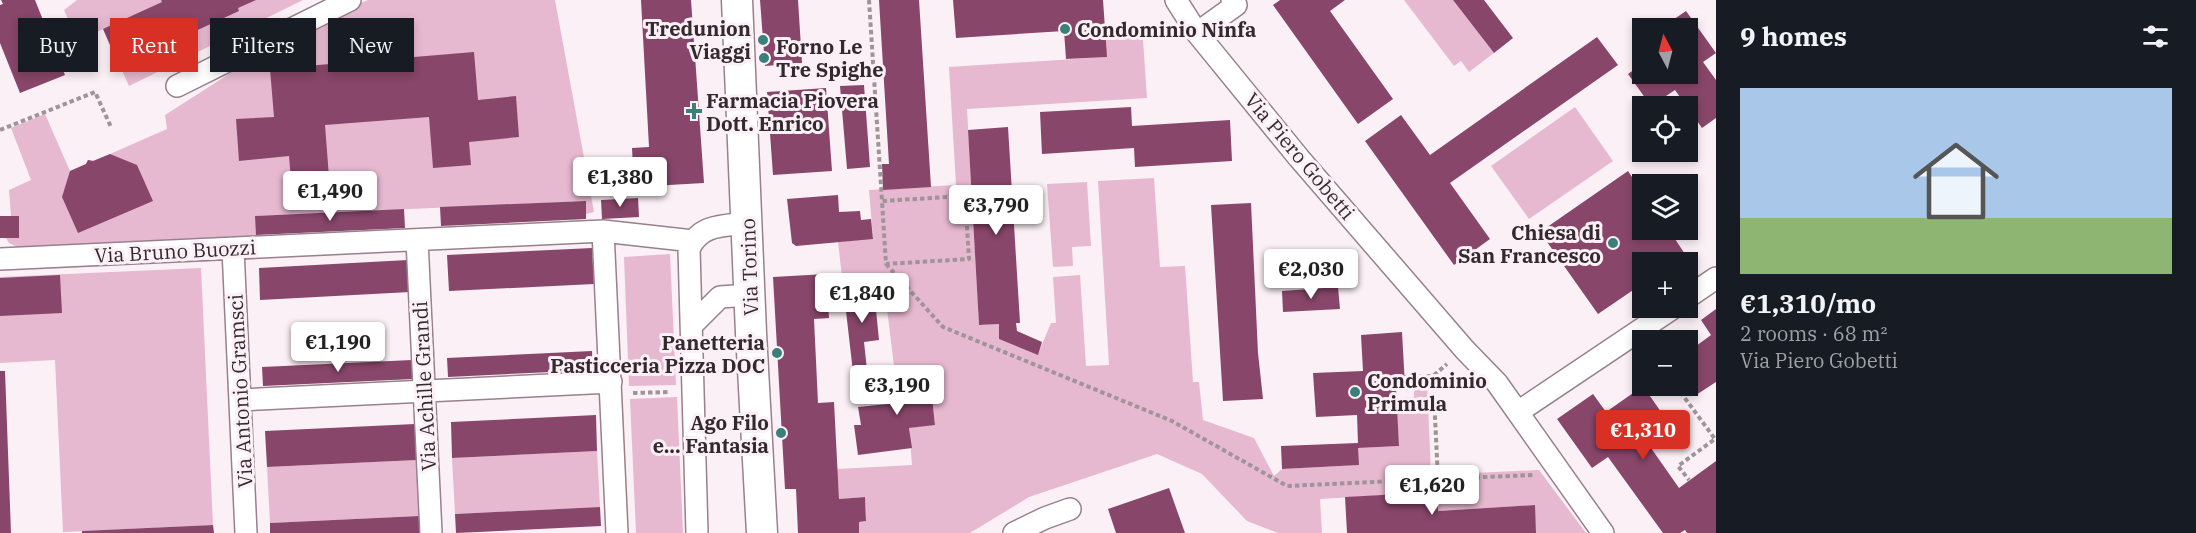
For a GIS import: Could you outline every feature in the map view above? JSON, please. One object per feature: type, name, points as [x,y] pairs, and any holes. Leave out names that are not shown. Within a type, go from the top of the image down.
[{"type":"street","points":[[177,86],[350,0]]},
{"type":"street","name":"Via Torino","points":[[737,0],[749,295],[762,533]]},
{"type":"street","name":"Via Piero Gobetti","points":[[1176,0],[1197,33],[1299,158],[1465,350],[1497,383],[1603,533]]},
{"type":"street","points":[[1197,33],[1234,3]]},
{"type":"street","points":[[697,533],[689,249],[703,231],[747,223]]},
{"type":"street","points":[[603,231],[617,533]]},
{"type":"street","name":"Via Bruno Buozzi","points":[[0,258],[603,231],[693,241]]},
{"type":"street","name":"Via Achille Grandi","points":[[417,240],[431,533]]},
{"type":"street","name":"Via Antonio Gramsci","points":[[233,249],[246,533]]},
{"type":"street","points":[[1698,290],[1716,278]]},
{"type":"street","points":[[692,325],[720,297],[749,295]]},
{"type":"street","points":[[1518,412],[1658,318]]},
{"type":"street","points":[[240,400],[424,391],[611,388]]},
{"type":"street","points":[[1014,533],[1070,509]]},
{"type":"path","points":[[869,0],[886,264],[944,327],[1172,421],[1287,486],[1561,473]]},
{"type":"path","points":[[0,130],[95,92],[111,127]]},
{"type":"path","points":[[882,201],[965,196],[969,259],[886,264]]},
{"type":"path","points":[[1404,377],[1433,376],[1465,350]]},
{"type":"path","points":[[1433,376],[1438,479]]},
{"type":"path","points":[[611,388],[694,391]]},
{"type":"path","points":[[1683,396],[1715,440],[1678,466],[1689,480]]},
{"type":"shaded area","points":[[77,0],[303,0],[267,18],[210,18],[210,46],[198,52],[198,18],[110,18],[110,44],[103,29],[98,32],[98,18],[68,18],[64,10]]},
{"type":"shaded area","points":[[368,0],[555,0],[594,212],[586,214],[586,201],[256,216],[256,235],[202,245],[27,252],[9,243],[6,238],[19,237],[19,216],[11,216],[9,190],[31,180],[11,128],[45,114],[70,171],[86,164],[88,160],[94,161],[167,129],[165,115],[232,72],[316,72],[316,22]]},
{"type":"shaded area","points":[[1404,0],[1453,0],[1494,53],[1469,72],[1461,61],[1454,66]]},
{"type":"shaded area","points":[[1142,25],[1147,98],[967,109],[979,325],[999,324],[999,339],[1038,354],[1051,323],[1056,323],[1053,277],[1080,275],[1086,366],[1109,365],[1098,181],[1154,178],[1160,267],[1185,266],[1193,382],[1199,382],[1203,420],[1254,438],[1274,476],[1282,469],[1358,465],[1358,448],[1399,446],[1396,398],[1414,397],[1414,381],[1427,381],[1431,475],[1539,470],[1586,533],[1536,533],[1534,505],[1438,511],[1436,492],[1320,499],[1322,533],[1278,533],[1247,521],[1202,474],[1157,454],[1029,497],[970,533],[859,533],[859,522],[866,521],[865,497],[839,499],[837,469],[912,465],[909,428],[935,424],[929,370],[895,374],[887,309],[883,309],[880,290],[844,294],[838,242],[873,238],[869,190],[956,185],[949,67],[1106,57],[1105,27]]},
{"type":"shaded area","points":[[123,72],[157,72],[129,86]]},
{"type":"shaded area","points":[[1575,107],[1613,161],[1529,219],[1491,166]]},
{"type":"shaded area","points":[[1087,182],[1091,246],[1072,247],[1073,266],[1053,267],[1047,184]]},
{"type":"shaded area","points":[[670,254],[676,385],[629,386],[624,257]]},
{"type":"shaded area","points":[[201,268],[213,525],[63,532],[55,360],[0,363],[0,277]]},
{"type":"shaded area","points":[[677,397],[683,533],[636,533],[630,399]]},
{"type":"shaded area","points":[[597,451],[600,507],[455,514],[452,458]]},
{"type":"shaded area","points":[[417,460],[419,516],[270,523],[267,467]]},
{"type":"building","points":[[1,0],[35,0],[42,18],[18,18],[18,72],[64,72],[65,75],[20,93],[0,43],[0,5],[3,4]]},
{"type":"building","points":[[161,0],[256,0],[224,18],[210,18],[210,24],[198,30],[198,18],[127,18],[162,2]]},
{"type":"building","points":[[641,0],[691,0],[704,183],[634,187],[632,148],[649,147]]},
{"type":"building","points":[[760,0],[798,0],[802,63],[765,66]]},
{"type":"building","points":[[879,0],[919,0],[931,187],[883,190],[882,164],[889,164]]},
{"type":"building","points":[[953,0],[1103,0],[1107,57],[1066,59],[1064,31],[956,38]]},
{"type":"building","points":[[1280,0],[1345,0],[1330,11],[1393,99],[1358,124],[1273,5]]},
{"type":"building","points":[[1453,0],[1484,0],[1513,38],[1494,53]]},
{"type":"building","points":[[1686,11],[1691,18],[1676,18]]},
{"type":"building","points":[[110,26],[110,45],[103,29]]},
{"type":"building","points":[[1698,28],[1716,53],[1703,62],[1716,80],[1716,118],[1702,128],[1698,122],[1698,96],[1679,96],[1675,90],[1666,96],[1644,96],[1635,84],[1698,84]]},
{"type":"building","points":[[1597,37],[1618,65],[1450,183],[1490,239],[1454,265],[1365,141],[1401,115],[1430,155]]},
{"type":"building","points":[[474,52],[478,100],[516,96],[519,137],[469,142],[471,165],[433,168],[429,117],[325,125],[329,177],[291,180],[289,156],[239,161],[236,119],[274,117],[270,72],[316,72],[316,65],[328,64],[328,72],[414,72],[414,57]]},
{"type":"building","points":[[864,85],[870,167],[847,169],[840,86]]},
{"type":"building","points":[[826,88],[832,171],[773,175],[767,92]]},
{"type":"building","points":[[1131,107],[1132,126],[1230,120],[1232,161],[1135,167],[1134,148],[1042,154],[1040,112]]},
{"type":"building","points":[[1008,127],[1020,323],[1016,323],[1017,331],[1042,342],[1038,355],[999,339],[999,324],[979,325],[968,130]]},
{"type":"building","points":[[110,154],[137,165],[153,201],[78,233],[62,197],[70,171],[86,164],[88,160],[93,161]]},
{"type":"building","name":"Chiesa di San Francesco","points":[[1628,171],[1632,177],[1632,240],[1676,240],[1684,252],[1632,252],[1632,291],[1598,314],[1540,232]]},
{"type":"building","points":[[838,195],[839,212],[860,211],[861,220],[871,219],[873,239],[796,246],[792,243],[787,199]]},
{"type":"building","points":[[638,198],[639,217],[602,219],[601,200]]},
{"type":"building","points":[[586,201],[586,219],[441,226],[440,207]]},
{"type":"building","points":[[1251,203],[1258,353],[1263,399],[1223,401],[1211,205]]},
{"type":"building","points":[[404,209],[405,228],[256,235],[255,216]]},
{"type":"building","points":[[0,216],[19,216],[19,238],[0,238]]},
{"type":"building","points":[[592,248],[594,284],[449,291],[447,255]]},
{"type":"building","points":[[408,260],[410,292],[260,300],[259,268]]},
{"type":"building","points":[[826,274],[829,318],[814,319],[818,403],[834,402],[839,499],[865,497],[866,521],[859,522],[859,533],[798,533],[796,489],[785,489],[773,277]]},
{"type":"building","points":[[60,275],[62,313],[0,316],[0,278]]},
{"type":"building","points":[[1338,287],[1340,309],[1283,312],[1282,291]]},
{"type":"building","points":[[880,290],[883,309],[876,310],[879,340],[864,342],[867,370],[853,372],[844,294]]},
{"type":"building","points":[[1716,309],[1716,382],[1698,394],[1698,345],[1711,335],[1701,320]]},
{"type":"building","name":"Condominio Primula","points":[[1402,332],[1405,386],[1396,387],[1399,446],[1358,448],[1359,465],[1282,469],[1281,446],[1358,443],[1357,415],[1316,417],[1313,373],[1363,371],[1361,335]]},
{"type":"building","points":[[592,351],[593,370],[448,377],[447,358]]},
{"type":"building","points":[[412,360],[413,379],[263,386],[262,367]]},
{"type":"building","points":[[929,370],[935,425],[909,428],[912,448],[858,455],[854,425],[861,425],[858,407],[898,403],[895,374]]},
{"type":"building","points":[[0,371],[5,371],[11,533],[0,533]]},
{"type":"building","points":[[1593,394],[1606,412],[1632,394],[1632,396],[1650,396],[1668,422],[1644,438],[1679,488],[1716,461],[1716,533],[1687,533],[1685,530],[1680,533],[1663,533],[1608,457],[1592,468],[1557,419]]},
{"type":"building","points":[[596,415],[597,451],[452,458],[451,422]]},
{"type":"building","points":[[415,424],[417,460],[267,467],[265,431]]},
{"type":"building","points":[[1169,488],[1185,533],[1116,533],[1108,509]]},
{"type":"building","points":[[1437,492],[1438,511],[1535,505],[1536,533],[1347,533],[1345,497]]},
{"type":"building","points":[[600,507],[601,526],[456,533],[455,514]]},
{"type":"building","points":[[419,516],[420,533],[270,533],[270,523]]},
{"type":"building","points":[[213,525],[214,533],[82,533],[82,531]]},
{"type":"place","name":"Condominio Ninfa","points":[[1065,29]]},
{"type":"place","name":"Tredunion Viaggi","points":[[763,40]]},
{"type":"place","name":"Forno Le Tre Spighe","points":[[764,58]]},
{"type":"place","name":"Farmacia Piovera Dott. Enrico","points":[[694,111]]},
{"type":"place","name":"Chiesa di San Francesco","points":[[1613,243]]},
{"type":"place","name":"Panetteria Pasticceria Pizza DOC","points":[[777,353]]},
{"type":"place","name":"Condominio Primula","points":[[1355,392]]},
{"type":"place","name":"Ago Filo e... Fantasia","points":[[781,433]]}]
